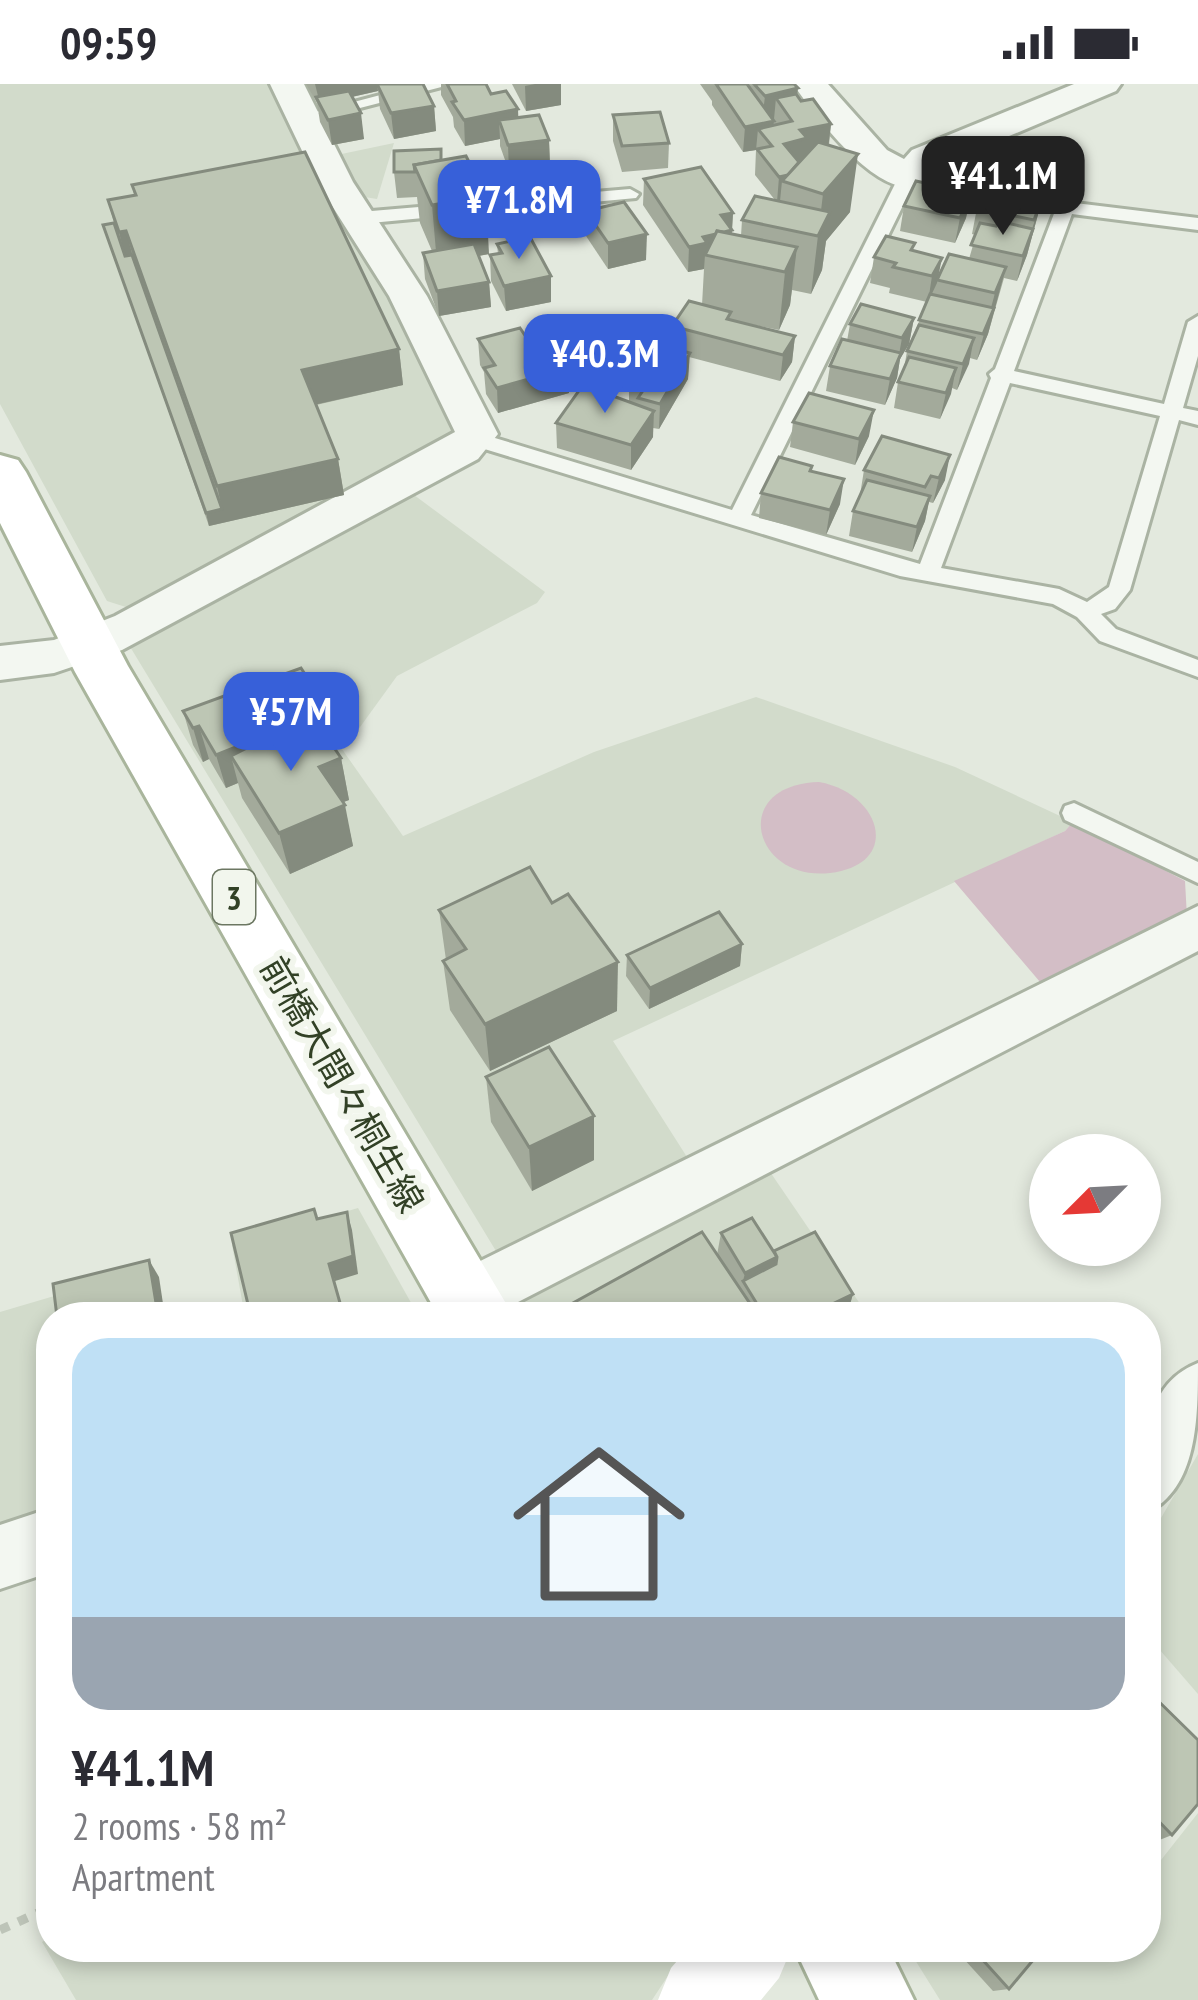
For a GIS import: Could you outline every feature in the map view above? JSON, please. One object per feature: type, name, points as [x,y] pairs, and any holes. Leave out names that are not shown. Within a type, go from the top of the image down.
[{"type":"main road","name":"前橋大間々桐生線","points":[[0,472],[88,645],[470,1302]]},
{"type":"main road","points":[[703,2000],[735,1962]]},
{"type":"main road","points":[[846,1962],[868,2000]]},
{"type":"street","points":[[810,84],[874,158],[908,176],[925,158],[1104,84]]},
{"type":"street","points":[[0,663],[39,662],[88,645],[325,527],[475,439],[476,428],[360,218],[335,182],[295,100]]},
{"type":"street","points":[[483,1302],[1198,927]]},
{"type":"street","points":[[1161,1456],[1198,1392]]},
{"type":"street","points":[[0,1557],[36,1545]]},
{"type":"lane","points":[[295,100],[444,84]]},
{"type":"lane","points":[[737,521],[908,176],[994,198],[1198,224]]},
{"type":"lane","points":[[360,218],[630,194]]},
{"type":"lane","points":[[928,573],[1066,206]]},
{"type":"lane","points":[[1085,611],[1107,604],[1120,590],[1198,322]]},
{"type":"lane","points":[[999,374],[1198,418]]},
{"type":"lane","points":[[475,439],[737,521],[928,573],[1042,592],[1085,611],[1108,635],[1198,669]]},
{"type":"lane","points":[[1074,813],[1198,873]]},
{"type":"path","points":[[0,1930],[36,1914]]},
{"type":"shaded area","points":[[0,84],[272,84],[319,185],[390,300],[456,423],[449,443],[132,609],[107,601],[0,404]]},
{"type":"shaded area","points":[[394,143],[377,199],[352,195],[332,156]]},
{"type":"shaded area","points":[[410,492],[545,592],[537,603],[397,676],[355,734],[337,742],[403,836],[594,752],[756,697],[955,767],[1073,822],[1065,831],[613,1041],[694,1168],[499,1256],[129,645]]},
{"type":"shaded area","points":[[819,782],[857,800],[875,828],[868,857],[830,873],[804,872],[783,863],[769,849],[762,832],[762,814],[771,799],[790,787]]},
{"type":"shaded area","points":[[1073,822],[1185,881],[1187,917],[1046,989],[954,881],[1065,831]]},
{"type":"shaded area","points":[[764,1163],[859,1302],[523,1302]]},
{"type":"shaded area","points":[[358,1208],[411,1302],[242,1302],[232,1245]]},
{"type":"shaded area","points":[[61,1294],[62,1302],[36,1302],[36,1523],[0,1534],[0,1312]]},
{"type":"shaded area","points":[[1198,1454],[1198,1694],[1161,1651],[1161,1518]]},
{"type":"shaded area","points":[[1198,1813],[1198,2000],[940,2000],[916,1962],[1161,1962],[1161,1860]]},
{"type":"shaded area","points":[[54,1962],[677,1962],[652,2000],[76,2000]]},
{"type":"building","points":[[377,84],[423,84],[434,106],[391,113]]},
{"type":"building","points":[[447,84],[486,84],[491,94],[506,91],[518,109],[464,120]]},
{"type":"building","points":[[716,84],[747,84],[774,121],[745,127]]},
{"type":"building","points":[[754,84],[794,84],[798,88],[765,96]]},
{"type":"building","points":[[349,91],[361,113],[328,120],[316,97]]},
{"type":"building","points":[[796,94],[801,101],[813,99],[831,124],[800,130],[807,138],[784,144],[799,162],[788,175],[779,177],[757,149],[772,146],[758,129],[792,121],[776,98]]},
{"type":"building","points":[[660,112],[669,143],[622,146],[613,115]]},
{"type":"building","points":[[539,115],[549,140],[508,145],[499,120]]},
{"type":"building","points":[[818,142],[858,154],[823,194],[782,181]]},
{"type":"building","points":[[441,149],[441,160],[414,165],[415,172],[394,172],[394,151]]},
{"type":"building","points":[[305,152],[399,349],[302,370],[338,459],[217,486],[126,231],[119,232],[108,200],[136,195],[132,185]]},
{"type":"building","points":[[466,156],[486,196],[432,205],[414,165]]},
{"type":"building","points":[[701,167],[733,213],[721,215],[732,230],[717,231],[703,237],[707,243],[689,247],[644,179]]},
{"type":"building","points":[[916,181],[971,193],[960,218],[904,206]]},
{"type":"building","points":[[986,185],[1043,196],[1034,220],[977,208]]},
{"type":"building","points":[[755,196],[830,212],[818,236],[742,220]]},
{"type":"building","points":[[624,202],[647,234],[608,243],[586,211]]},
{"type":"building","points":[[998,221],[1033,229],[1023,256],[971,245],[980,223],[996,226]]},
{"type":"building","points":[[114,223],[125,256],[132,255],[222,509],[206,513],[103,225]]},
{"type":"building","points":[[717,231],[797,247],[785,272],[705,255]]},
{"type":"building","points":[[886,236],[915,243],[911,250],[942,258],[932,276],[874,257]]},
{"type":"building","points":[[530,237],[551,276],[504,286],[490,255],[502,253],[497,244]]},
{"type":"building","points":[[474,244],[489,282],[437,291],[423,253]]},
{"type":"building","points":[[949,254],[1006,267],[995,293],[937,280]]},
{"type":"building","points":[[930,294],[994,308],[983,334],[919,320]]},
{"type":"building","points":[[689,301],[731,312],[727,319],[795,336],[783,355],[672,326]]},
{"type":"building","points":[[861,304],[914,318],[902,338],[850,324]]},
{"type":"building","points":[[919,325],[974,338],[963,364],[907,351]]},
{"type":"building","points":[[520,328],[528,340],[537,337],[546,349],[553,347],[568,368],[497,388],[484,368],[495,365],[478,339]]},
{"type":"building","points":[[842,339],[901,353],[890,379],[830,366]]},
{"type":"building","points":[[653,344],[690,353],[660,404],[638,398],[646,386],[629,382]]},
{"type":"building","points":[[909,357],[956,368],[946,393],[898,382]]},
{"type":"building","points":[[583,385],[654,411],[631,445],[556,423]]},
{"type":"building","points":[[809,393],[874,410],[859,439],[793,422]]},
{"type":"building","points":[[882,436],[950,455],[939,478],[931,476],[925,487],[864,470]]},
{"type":"building","points":[[779,457],[844,479],[830,510],[761,493]]},
{"type":"building","points":[[867,480],[930,496],[917,527],[853,511]]},
{"type":"building","points":[[301,668],[328,710],[216,755],[199,726],[193,728],[183,711]]},
{"type":"building","points":[[312,715],[341,758],[319,767],[345,805],[279,833],[231,756]]},
{"type":"building","points":[[530,867],[552,903],[568,894],[618,962],[485,1024],[443,961],[466,949],[439,910]]},
{"type":"building","points":[[719,912],[742,944],[650,988],[627,955]]},
{"type":"building","points":[[549,1047],[594,1116],[529,1147],[486,1077]]},
{"type":"building","points":[[314,1209],[317,1219],[347,1212],[353,1256],[329,1264],[340,1302],[247,1302],[231,1233]]},
{"type":"building","points":[[752,1218],[777,1257],[745,1273],[721,1233]]},
{"type":"building","points":[[702,1232],[749,1302],[575,1302]]},
{"type":"building","points":[[815,1232],[853,1294],[836,1302],[756,1302],[743,1281],[776,1264],[774,1251]]},
{"type":"building","points":[[149,1260],[156,1302],[55,1302],[53,1284]]},
{"type":"building","points":[[1161,1704],[1198,1740],[1198,1804],[1172,1835],[1161,1824]]},
{"type":"building","points":[[985,1962],[1032,1962],[1009,1989]]}]
